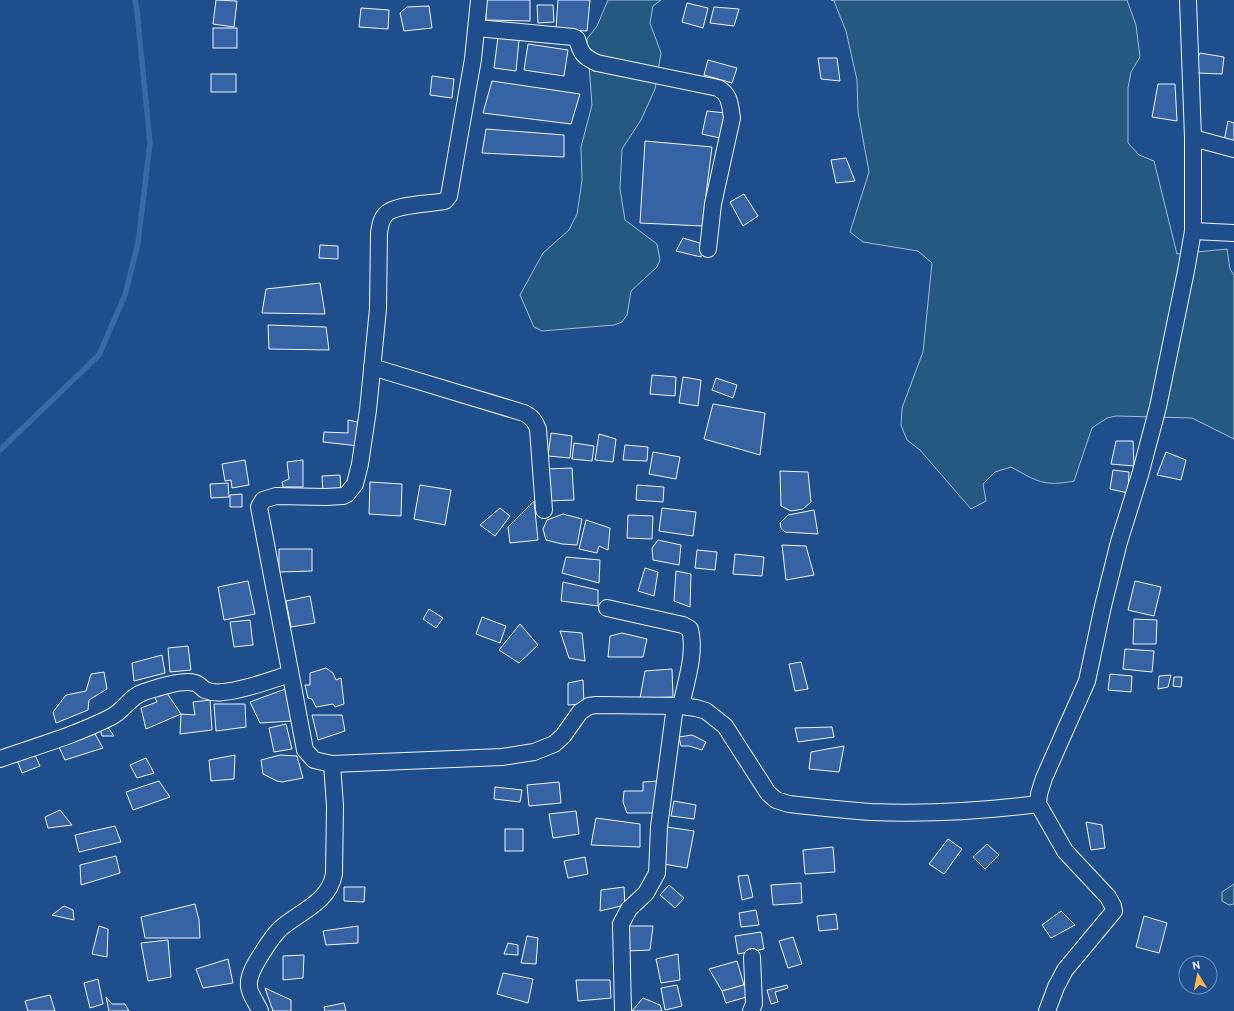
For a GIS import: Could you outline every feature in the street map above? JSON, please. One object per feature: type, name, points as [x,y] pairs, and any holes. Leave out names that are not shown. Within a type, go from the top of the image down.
[{"type":"street","points":[[479,0],[477,28],[449,196],[445,201],[401,207],[392,210],[387,212],[381,222],[379,233],[378,309],[368,410],[358,477],[352,490],[343,496],[276,496],[263,500],[259,507],[305,750],[314,760],[332,764],[502,757],[534,752],[554,744],[563,736],[580,712],[589,706],[678,706],[706,711],[725,726],[768,793],[776,800],[789,804],[871,812],[954,812],[1038,804]]},
{"type":"street","points":[[1047,1011],[1056,987],[1065,970],[1113,914],[1114,910],[1108,896],[1065,851],[1038,804],[1040,789],[1088,681],[1108,585],[1158,407],[1186,271],[1193,231],[1193,138],[1188,0]]},
{"type":"street","points":[[477,28],[573,36],[577,39],[584,56],[597,62],[718,88],[724,92],[730,104],[732,118],[713,204],[708,249]]},
{"type":"street","points":[[1193,138],[1234,149]]},
{"type":"street","points":[[1193,231],[1234,233]]},
{"type":"street","points":[[372,367],[531,416],[538,429],[544,510]]},
{"type":"street","points":[[607,608],[683,625],[690,630],[693,639],[692,657],[678,706],[659,827],[657,873],[646,894],[629,909],[621,924],[623,1011]]},
{"type":"street","points":[[0,759],[83,730],[109,718],[121,711],[136,695],[144,692],[187,682],[196,683],[206,690],[214,692],[230,692],[290,674]]},
{"type":"street","points":[[260,1011],[248,987],[250,976],[255,964],[273,937],[282,927],[322,898],[329,890],[333,882],[335,806],[332,764]]},
{"type":"street","points":[[751,1011],[754,1004],[752,957]]},
{"type":"shaded area","points":[[608,0],[661,0],[653,6],[650,23],[661,53],[655,89],[641,120],[622,149],[620,189],[625,220],[657,244],[660,260],[657,267],[631,291],[627,315],[622,322],[614,325],[542,331],[534,327],[520,295],[543,253],[569,230],[577,214],[582,181],[581,147],[592,105],[587,39],[597,26]]},
{"type":"shaded area","points":[[831,0],[1127,0],[1136,25],[1140,57],[1131,72],[1128,88],[1128,143],[1139,155],[1154,161],[1177,254],[1227,249],[1230,269],[1234,275],[1234,439],[1192,418],[1116,416],[1107,418],[1092,428],[1074,481],[1063,483],[1041,482],[1011,467],[995,472],[983,484],[986,501],[971,509],[920,450],[907,440],[901,425],[902,408],[923,352],[932,263],[918,251],[863,242],[850,232],[869,172],[858,112],[857,80],[846,31],[834,1]]},
{"type":"shaded area","points":[[1234,884],[1234,904],[1229,905],[1222,901],[1222,892]]},
{"type":"building","points":[[216,0],[237,1],[234,27],[213,24]]},
{"type":"building","points":[[486,0],[530,0],[530,21],[486,20]]},
{"type":"building","points":[[558,0],[590,0],[587,31],[556,29]]},
{"type":"building","points":[[687,3],[708,8],[703,28],[682,22]]},
{"type":"building","points":[[537,5],[553,5],[554,22],[538,23]]},
{"type":"building","points":[[429,6],[432,28],[404,31],[400,13],[407,7]]},
{"type":"building","points":[[714,7],[739,9],[734,26],[710,23]]},
{"type":"building","points":[[361,8],[389,10],[388,29],[359,27]]},
{"type":"building","points":[[213,28],[237,28],[237,48],[213,48]]},
{"type":"building","points":[[498,37],[519,40],[516,71],[494,68]]},
{"type":"building","points":[[528,44],[568,50],[564,76],[524,70]]},
{"type":"building","points":[[1200,53],[1224,57],[1222,74],[1197,73],[1195,63]]},
{"type":"building","points":[[818,58],[837,58],[840,81],[821,79]]},
{"type":"building","points":[[708,60],[737,68],[732,83],[704,75]]},
{"type":"building","points":[[211,74],[236,74],[236,92],[211,92]]},
{"type":"building","points":[[432,76],[454,79],[452,98],[430,95]]},
{"type":"building","points":[[492,81],[580,94],[571,124],[483,113]]},
{"type":"building","points":[[1158,84],[1175,84],[1177,121],[1152,117]]},
{"type":"building","points":[[707,111],[726,113],[724,139],[702,134]]},
{"type":"building","points":[[1228,121],[1234,123],[1234,143],[1224,141]]},
{"type":"building","points":[[486,129],[564,135],[564,157],[482,153]]},
{"type":"building","points":[[645,141],[712,147],[702,226],[640,223]]},
{"type":"building","points":[[846,158],[855,181],[836,183],[831,160]]},
{"type":"building","points":[[744,194],[758,216],[743,226],[730,202]]},
{"type":"building","points":[[683,238],[703,244],[701,257],[676,251]]},
{"type":"building","points":[[320,245],[338,246],[338,259],[319,258]]},
{"type":"building","points":[[320,283],[325,314],[262,313],[266,289]]},
{"type":"building","points":[[268,325],[326,327],[329,350],[269,349]]},
{"type":"building","points":[[652,375],[676,377],[675,396],[650,394]]},
{"type":"building","points":[[683,377],[701,380],[698,406],[679,403]]},
{"type":"building","points":[[716,378],[737,385],[733,398],[712,390]]},
{"type":"building","points":[[713,404],[765,413],[760,455],[704,439]]},
{"type":"building","points":[[348,420],[362,423],[359,446],[323,442],[324,432],[348,433]]},
{"type":"building","points":[[551,433],[572,436],[570,458],[548,456]]},
{"type":"building","points":[[599,434],[616,439],[613,462],[595,460]]},
{"type":"building","points":[[1116,441],[1133,441],[1134,466],[1111,464]]},
{"type":"building","points":[[574,443],[594,446],[592,461],[572,459]]},
{"type":"building","points":[[625,445],[648,447],[647,461],[623,460]]},
{"type":"building","points":[[653,452],[680,457],[676,479],[649,474]]},
{"type":"building","points":[[1166,452],[1186,460],[1181,480],[1157,475]]},
{"type":"building","points":[[245,460],[249,485],[232,488],[231,480],[225,481],[222,464]]},
{"type":"building","points":[[303,460],[303,487],[283,487],[282,482],[289,479],[287,462]]},
{"type":"building","points":[[572,468],[574,500],[548,501],[546,469]]},
{"type":"building","points":[[1113,470],[1129,472],[1128,493],[1110,489]]},
{"type":"building","points":[[780,471],[808,472],[811,502],[803,509],[791,511],[781,506]]},
{"type":"building","points":[[340,475],[341,494],[323,495],[322,476]]},
{"type":"building","points":[[370,482],[402,484],[401,516],[369,514]]},
{"type":"building","points":[[228,483],[229,497],[211,498],[210,484]]},
{"type":"building","points":[[420,485],[451,490],[445,525],[414,519]]},
{"type":"building","points":[[637,485],[664,487],[663,502],[636,500]]},
{"type":"building","points":[[242,494],[242,507],[230,507],[230,495]]},
{"type":"building","points":[[534,501],[538,540],[510,543],[508,527]]},
{"type":"building","points":[[500,508],[510,516],[495,536],[480,525]]},
{"type":"building","points":[[662,508],[696,512],[693,536],[659,531]]},
{"type":"building","points":[[814,510],[818,534],[785,532],[781,528],[780,523],[788,515]]},
{"type":"building","points":[[563,514],[582,519],[577,545],[562,544],[546,540],[543,529],[547,520]]},
{"type":"building","points":[[628,515],[653,516],[652,539],[627,538]]},
{"type":"building","points":[[586,520],[610,528],[608,550],[599,546],[597,553],[579,549]]},
{"type":"building","points":[[658,540],[681,545],[679,565],[653,560],[652,548]]},
{"type":"building","points":[[782,545],[806,546],[814,575],[786,580]]},
{"type":"building","points":[[279,549],[312,549],[312,571],[279,572]]},
{"type":"building","points":[[697,550],[717,552],[715,570],[695,568]]},
{"type":"building","points":[[735,554],[764,557],[762,576],[733,574]]},
{"type":"building","points":[[566,557],[600,560],[599,583],[562,573]]},
{"type":"building","points":[[645,568],[658,572],[654,596],[638,591]]},
{"type":"building","points":[[676,571],[691,574],[690,607],[674,601]]},
{"type":"building","points":[[248,581],[255,614],[224,620],[218,587]]},
{"type":"building","points":[[1135,581],[1161,587],[1154,616],[1128,610]]},
{"type":"building","points":[[563,582],[598,590],[598,606],[561,601]]},
{"type":"building","points":[[310,596],[315,623],[291,627],[286,601]]},
{"type":"building","points":[[429,609],[443,618],[436,628],[423,619]]},
{"type":"building","points":[[482,617],[506,626],[500,643],[476,634]]},
{"type":"building","points":[[1134,619],[1157,620],[1156,644],[1133,644]]},
{"type":"building","points":[[250,620],[253,645],[234,647],[230,622]]},
{"type":"building","points":[[520,624],[538,645],[519,663],[499,650]]},
{"type":"building","points":[[560,631],[582,633],[585,661],[569,658]]},
{"type":"building","points":[[622,633],[647,639],[643,657],[608,657],[610,636]]},
{"type":"building","points":[[188,646],[191,670],[170,672],[168,648]]},
{"type":"building","points":[[1125,649],[1154,651],[1152,672],[1123,669]]},
{"type":"building","points":[[162,655],[165,673],[134,681],[132,663]]},
{"type":"building","points":[[801,662],[808,689],[795,691],[789,664]]},
{"type":"building","points":[[326,668],[333,673],[336,680],[341,678],[344,704],[335,707],[333,704],[316,707],[312,699],[308,698],[305,685],[310,685],[310,673]]},
{"type":"building","points":[[672,669],[673,697],[640,698],[645,671]]},
{"type":"building","points":[[104,672],[107,689],[89,700],[88,710],[56,723],[53,712],[66,695],[86,691],[91,674]]},
{"type":"building","points":[[1110,674],[1132,676],[1131,692],[1108,690]]},
{"type":"building","points":[[1171,675],[1168,687],[1158,689],[1159,676]]},
{"type":"building","points":[[1174,677],[1182,677],[1181,687],[1173,686]]},
{"type":"building","points":[[583,680],[584,704],[568,705],[568,683]]},
{"type":"building","points":[[288,688],[292,721],[260,723],[250,702]]},
{"type":"building","points":[[167,693],[181,714],[146,729],[141,708],[157,702],[154,696]]},
{"type":"building","points":[[210,700],[212,730],[180,734],[181,714],[195,715],[193,702]]},
{"type":"building","points":[[214,704],[245,704],[246,727],[216,731]]},
{"type":"building","points":[[312,715],[342,715],[345,731],[318,740]]},
{"type":"building","points":[[286,724],[292,749],[274,752],[269,728]]},
{"type":"building","points":[[107,726],[114,736],[102,736],[100,729]]},
{"type":"building","points":[[832,727],[834,737],[798,742],[795,728]]},
{"type":"building","points":[[95,734],[103,748],[65,760],[59,747]]},
{"type":"building","points":[[692,735],[706,742],[702,750],[689,746],[681,746],[679,737]]},
{"type":"building","points":[[844,746],[839,772],[809,769],[811,752]]},
{"type":"building","points":[[34,753],[40,766],[22,773],[17,760]]},
{"type":"building","points":[[235,755],[234,779],[211,781],[209,760]]},
{"type":"building","points":[[280,755],[297,756],[303,778],[282,782],[263,774],[261,760]]},
{"type":"building","points":[[146,758],[154,773],[137,778],[130,765]]},
{"type":"building","points":[[159,781],[170,797],[133,810],[126,792]]},
{"type":"building","points":[[659,781],[658,813],[627,813],[623,802],[624,791],[643,791],[643,782]]},
{"type":"building","points":[[559,782],[561,803],[529,806],[527,785]]},
{"type":"building","points":[[495,787],[522,790],[520,802],[494,799]]},
{"type":"building","points":[[674,801],[696,805],[694,819],[671,816]]},
{"type":"building","points":[[60,810],[72,825],[48,828],[45,817]]},
{"type":"building","points":[[576,811],[579,834],[553,838],[549,814]]},
{"type":"building","points":[[596,818],[640,824],[640,847],[591,845]]},
{"type":"building","points":[[1086,822],[1102,825],[1105,848],[1091,850]]},
{"type":"building","points":[[115,826],[121,842],[79,852],[75,835]]},
{"type":"building","points":[[667,827],[694,831],[687,868],[664,864]]},
{"type":"building","points":[[505,829],[523,829],[523,851],[505,851]]},
{"type":"building","points":[[948,839],[962,849],[944,874],[929,864]]},
{"type":"building","points":[[987,844],[999,855],[985,869],[973,857]]},
{"type":"building","points":[[833,847],[835,872],[805,874],[803,850]]},
{"type":"building","points":[[116,856],[120,873],[81,885],[80,865]]},
{"type":"building","points":[[585,857],[588,874],[568,878],[564,861]]},
{"type":"building","points":[[748,875],[753,897],[742,900],[738,876]]},
{"type":"building","points":[[801,883],[802,903],[773,905],[771,885]]},
{"type":"building","points":[[669,885],[684,898],[675,908],[660,895]]},
{"type":"building","points":[[344,887],[365,887],[364,902],[344,901]]},
{"type":"building","points":[[624,887],[625,905],[600,911],[601,890]]},
{"type":"building","points":[[195,904],[199,920],[200,938],[145,938],[141,917]]},
{"type":"building","points":[[64,906],[73,910],[74,920],[52,915]]},
{"type":"building","points":[[756,910],[759,925],[741,927],[739,913]]},
{"type":"building","points":[[1061,911],[1075,925],[1051,938],[1042,925]]},
{"type":"building","points":[[836,914],[838,929],[819,931],[817,916]]},
{"type":"building","points":[[1144,916],[1167,923],[1159,953],[1136,947]]},
{"type":"building","points":[[99,926],[108,929],[107,957],[92,954]]},
{"type":"building","points":[[358,926],[358,943],[326,945],[323,931]]},
{"type":"building","points":[[628,926],[653,926],[650,950],[627,951]]},
{"type":"building","points":[[761,932],[764,949],[738,954],[735,936]]},
{"type":"building","points":[[527,936],[538,938],[536,964],[521,963]]},
{"type":"building","points":[[793,937],[802,964],[788,968],[779,941]]},
{"type":"building","points":[[168,940],[171,977],[148,981],[141,943]]},
{"type":"building","points":[[508,943],[518,945],[518,955],[504,954]]},
{"type":"building","points":[[678,954],[680,980],[661,983],[656,959]]},
{"type":"building","points":[[304,955],[303,978],[283,980],[283,956]]},
{"type":"building","points":[[228,959],[233,983],[203,988],[196,969]]},
{"type":"building","points":[[737,961],[744,985],[722,991],[709,969]]},
{"type":"building","points":[[503,973],[533,979],[528,1003],[497,994]]},
{"type":"building","points":[[98,979],[103,1004],[90,1008],[84,983]]},
{"type":"building","points":[[576,980],[610,980],[611,998],[578,1001]]},
{"type":"building","points":[[747,984],[750,996],[726,1003],[722,991]]},
{"type":"building","points":[[677,985],[682,1006],[665,1010],[661,988]]},
{"type":"building","points":[[787,985],[788,988],[775,992],[778,1002],[771,1004],[767,990]]},
{"type":"building","points":[[265,988],[291,1000],[291,1011],[273,1011]]},
{"type":"building","points":[[50,995],[55,1011],[28,1011],[25,1001]]},
{"type":"building","points":[[106,997],[112,1004],[125,1004],[129,1011],[109,1011]]},
{"type":"building","points":[[643,998],[660,1005],[662,1011],[632,1011]]},
{"type":"building","points":[[344,1003],[346,1011],[325,1011],[324,1007]]},
{"type":"waterway","points":[[0,450],[99,355],[125,295],[138,243],[150,143],[135,0]]}]
